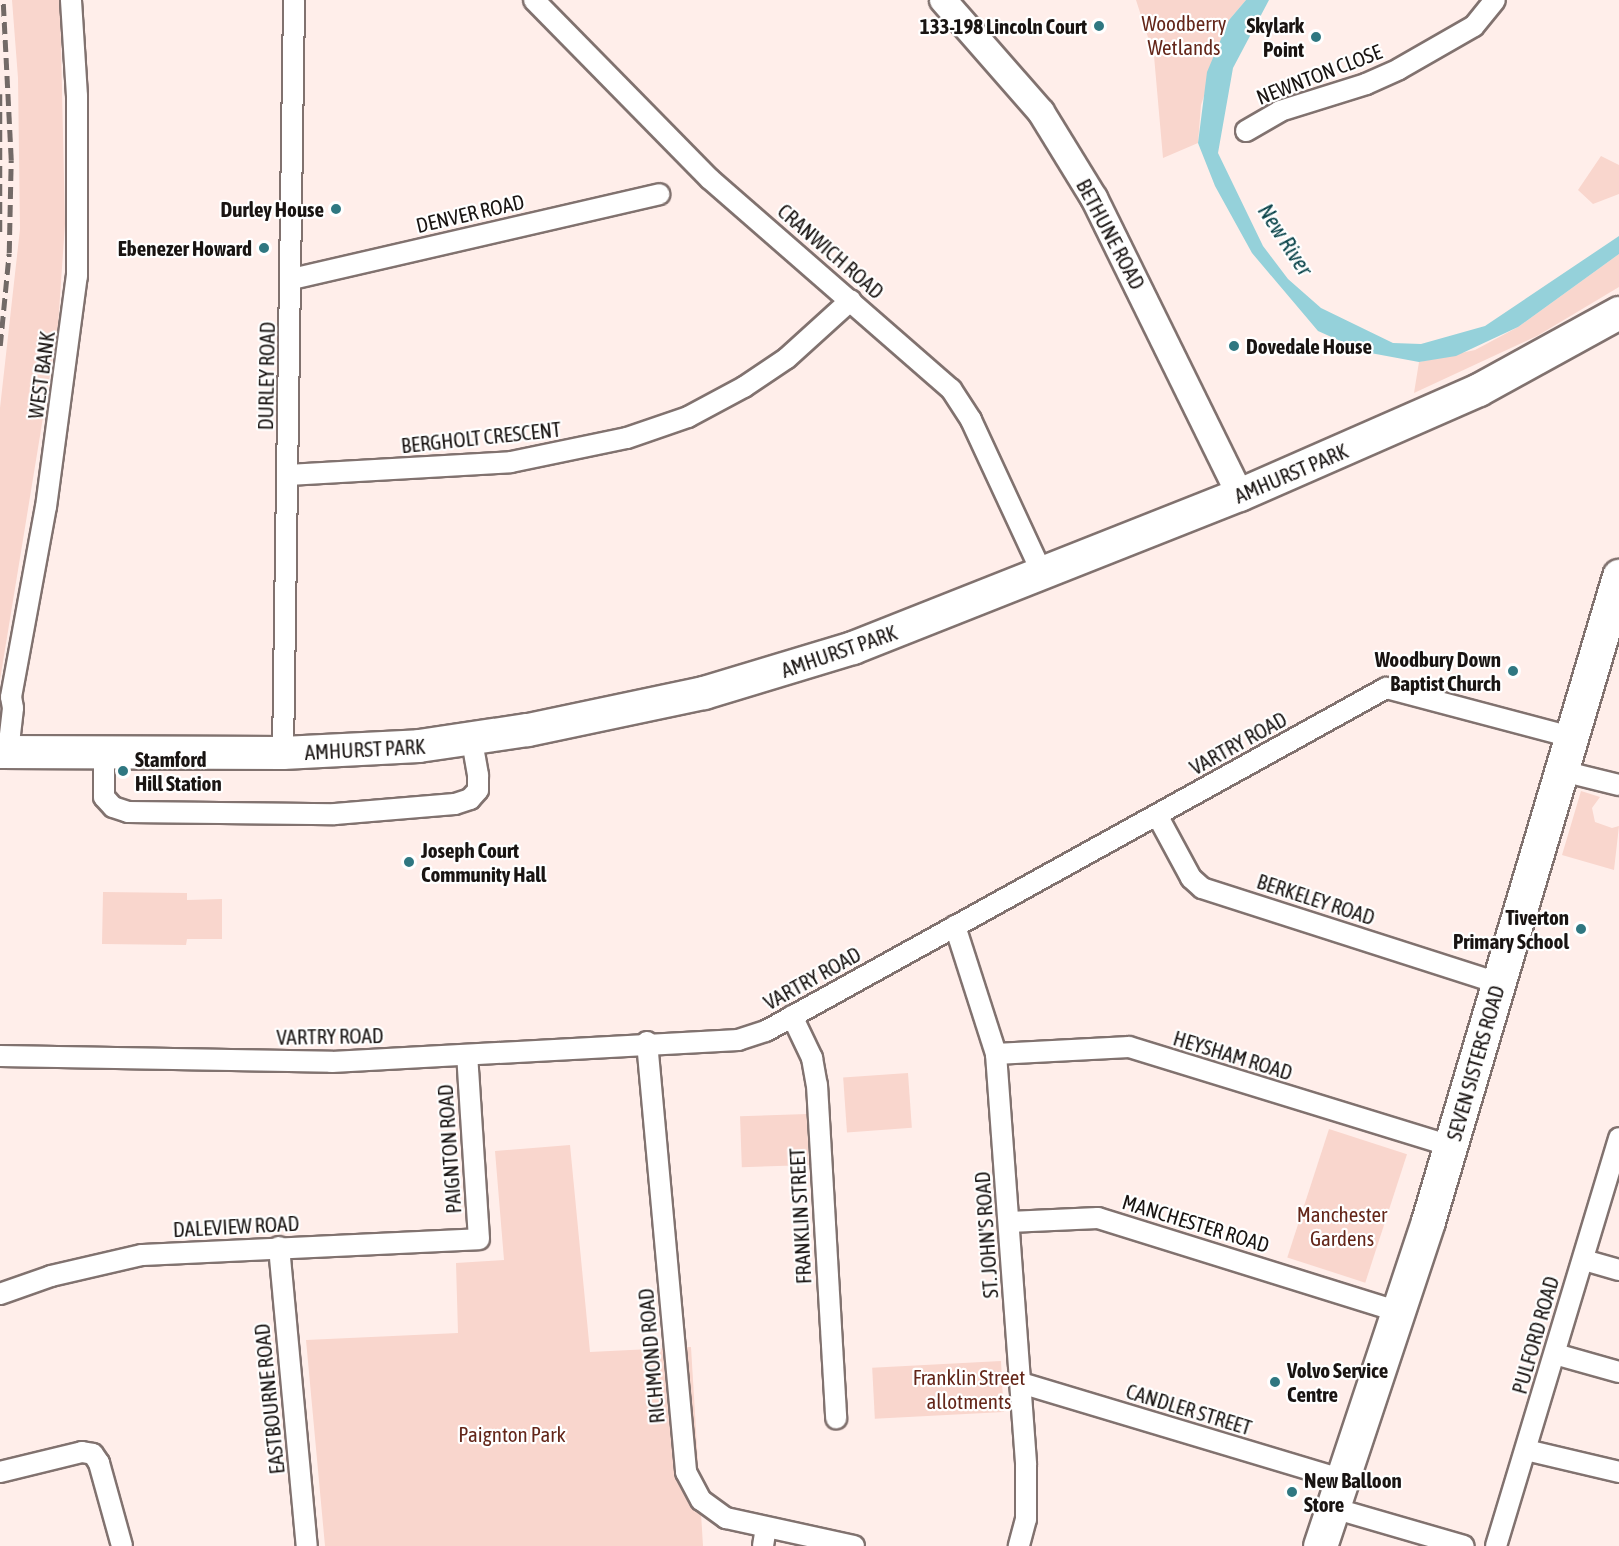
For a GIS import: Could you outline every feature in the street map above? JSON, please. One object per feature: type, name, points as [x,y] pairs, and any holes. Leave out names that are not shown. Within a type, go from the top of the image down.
[{"type":"highway","name":"SEVEN SISTERS ROAD","points":[[1320,1546],[1399,1312],[1451,1146],[1498,983],[1575,774],[1572,737],[1619,576]]},
{"type":"main road","name":"AMHURST PARK","points":[[4,752],[283,753],[472,740],[704,693],[853,648],[1043,575],[1240,495],[1479,390],[1619,313]]},
{"type":"street","name":"WEST BANK","points":[[4,752],[13,708],[11,697],[46,507],[77,276],[77,96],[72,0]]},
{"type":"street","name":"DURLEY ROAD","points":[[283,753],[292,279],[294,0]]},
{"type":"street","name":"CRANWICH ROAD","points":[[534,0],[710,179],[951,388],[971,420],[1043,575]]},
{"type":"street","name":"BETHUNE ROAD","points":[[943,0],[1041,112],[1094,198],[1240,495]]},
{"type":"street","name":"NEWNTON CLOSE","points":[[1246,130],[1280,111],[1366,84],[1399,69],[1474,26],[1495,0]]},
{"type":"street","name":"DENVER ROAD","points":[[292,279],[659,194]]},
{"type":"street","name":"BERGHOLT CRESCENT","points":[[288,475],[511,462],[627,438],[688,417],[744,387],[787,358],[851,300]]},
{"type":"street","name":"VARTRY ROAD","points":[[0,1056],[332,1062],[647,1042],[738,1040],[792,1016],[1386,688],[1572,737]]},
{"type":"street","points":[[104,754],[104,797],[113,807],[128,812],[335,814],[455,804],[470,799],[478,782],[472,740]]},
{"type":"street","points":[[1575,774],[1619,785]]},
{"type":"street","name":"BERKELEY ROAD","points":[[1157,815],[1191,878],[1202,888],[1498,983]]},
{"type":"street","name":"ST. JOHN'S ROAD","points":[[955,926],[996,1054],[1021,1383],[1026,1519],[1019,1546]]},
{"type":"street","name":"FRANKLIN STREET","points":[[792,1016],[812,1058],[817,1085],[836,1418]]},
{"type":"street","name":"RICHMOND ROAD","points":[[647,1042],[686,1472],[701,1500],[726,1518],[765,1537],[854,1546]]},
{"type":"street","name":"HEYSHAM ROAD","points":[[996,1054],[1129,1047],[1451,1146]]},
{"type":"street","name":"PAIGNTON ROAD","points":[[467,1055],[479,1239]]},
{"type":"street","name":"PULFORD ROAD","points":[[1496,1546],[1619,1138]]},
{"type":"street","name":"MANCHESTER ROAD","points":[[1009,1222],[1098,1218],[1399,1312]]},
{"type":"street","name":"DALEVIEW ROAD","points":[[0,1294],[51,1276],[141,1256],[279,1247],[479,1239]]},
{"type":"street","name":"EASTBOURNE ROAD","points":[[279,1247],[307,1546]]},
{"type":"street","points":[[1584,1260],[1619,1270]]},
{"type":"street","points":[[1555,1354],[1619,1372]]},
{"type":"street","name":"CANDLER STREET","points":[[1021,1383],[1338,1494],[1464,1546]]},
{"type":"street","points":[[1526,1450],[1619,1472]]},
{"type":"street","points":[[0,1472],[82,1452],[93,1454],[99,1463],[122,1546]]},
{"type":"green space","points":[[12,0],[60,0],[65,224],[58,326],[0,680],[0,408],[20,229],[18,78]]},
{"type":"green space","name":"Woodberry Wetlands","points":[[1136,0],[1246,0],[1229,20],[1201,105],[1198,143],[1163,158],[1154,56]]},
{"type":"green space","points":[[1601,156],[1619,165],[1619,194],[1593,204],[1578,190]]},
{"type":"green space","points":[[1619,254],[1619,287],[1537,336],[1414,393],[1419,362],[1475,350],[1518,327]]},
{"type":"green space","points":[[1581,791],[1600,797],[1592,808],[1595,822],[1612,828],[1619,826],[1614,870],[1562,855]]},
{"type":"green space","points":[[103,892],[187,893],[187,900],[222,899],[222,939],[187,939],[186,945],[102,944]]},
{"type":"green space","points":[[908,1073],[912,1128],[847,1132],[843,1078]]},
{"type":"green space","points":[[807,1114],[809,1165],[742,1167],[740,1116]]},
{"type":"green space","name":"Manchester Gardens","points":[[1329,1129],[1407,1154],[1365,1283],[1287,1257]]},
{"type":"green space","name":"Paignton Park","points":[[570,1145],[590,1352],[691,1347],[703,1546],[325,1546],[306,1340],[458,1333],[456,1263],[504,1260],[495,1151]]},
{"type":"green space","name":"Franklin Street allotments","points":[[1001,1361],[1004,1412],[875,1419],[872,1368]]},
{"type":"water","points":[[1246,0],[1269,0],[1233,68],[1218,153],[1263,246],[1288,279],[1321,308],[1393,343],[1421,344],[1485,326],[1619,236],[1619,254],[1518,327],[1456,356],[1419,362],[1365,352],[1318,331],[1252,253],[1215,186],[1198,143],[1207,72],[1229,20]]},
{"type":"railway","points":[[0,346],[9,253],[11,160],[3,0]]},
{"type":"railway","points":[[0,94],[0,233]]},
{"type":"place","name":"133-198 Lincoln Court","points":[[1099,26]]},
{"type":"place","name":"Skylark Point","points":[[1316,37]]},
{"type":"place","name":"Durley House","points":[[336,209]]},
{"type":"place","name":"Ebenezer Howard","points":[[264,248]]},
{"type":"place","name":"Dovedale House","points":[[1234,346]]},
{"type":"place","name":"Woodbury Down Baptist Church","points":[[1513,671]]},
{"type":"place","name":"Stamford Hill Station","points":[[123,771]]},
{"type":"place","name":"Joseph Court Community Hall","points":[[409,862]]},
{"type":"place","name":"Tiverton Primary School","points":[[1581,929]]},
{"type":"place","name":"Volvo Service Centre","points":[[1275,1382]]},
{"type":"place","name":"New Balloon Store","points":[[1292,1492]]},
{"type":"water label","name":"New River","points":[[1285,240]]}]
